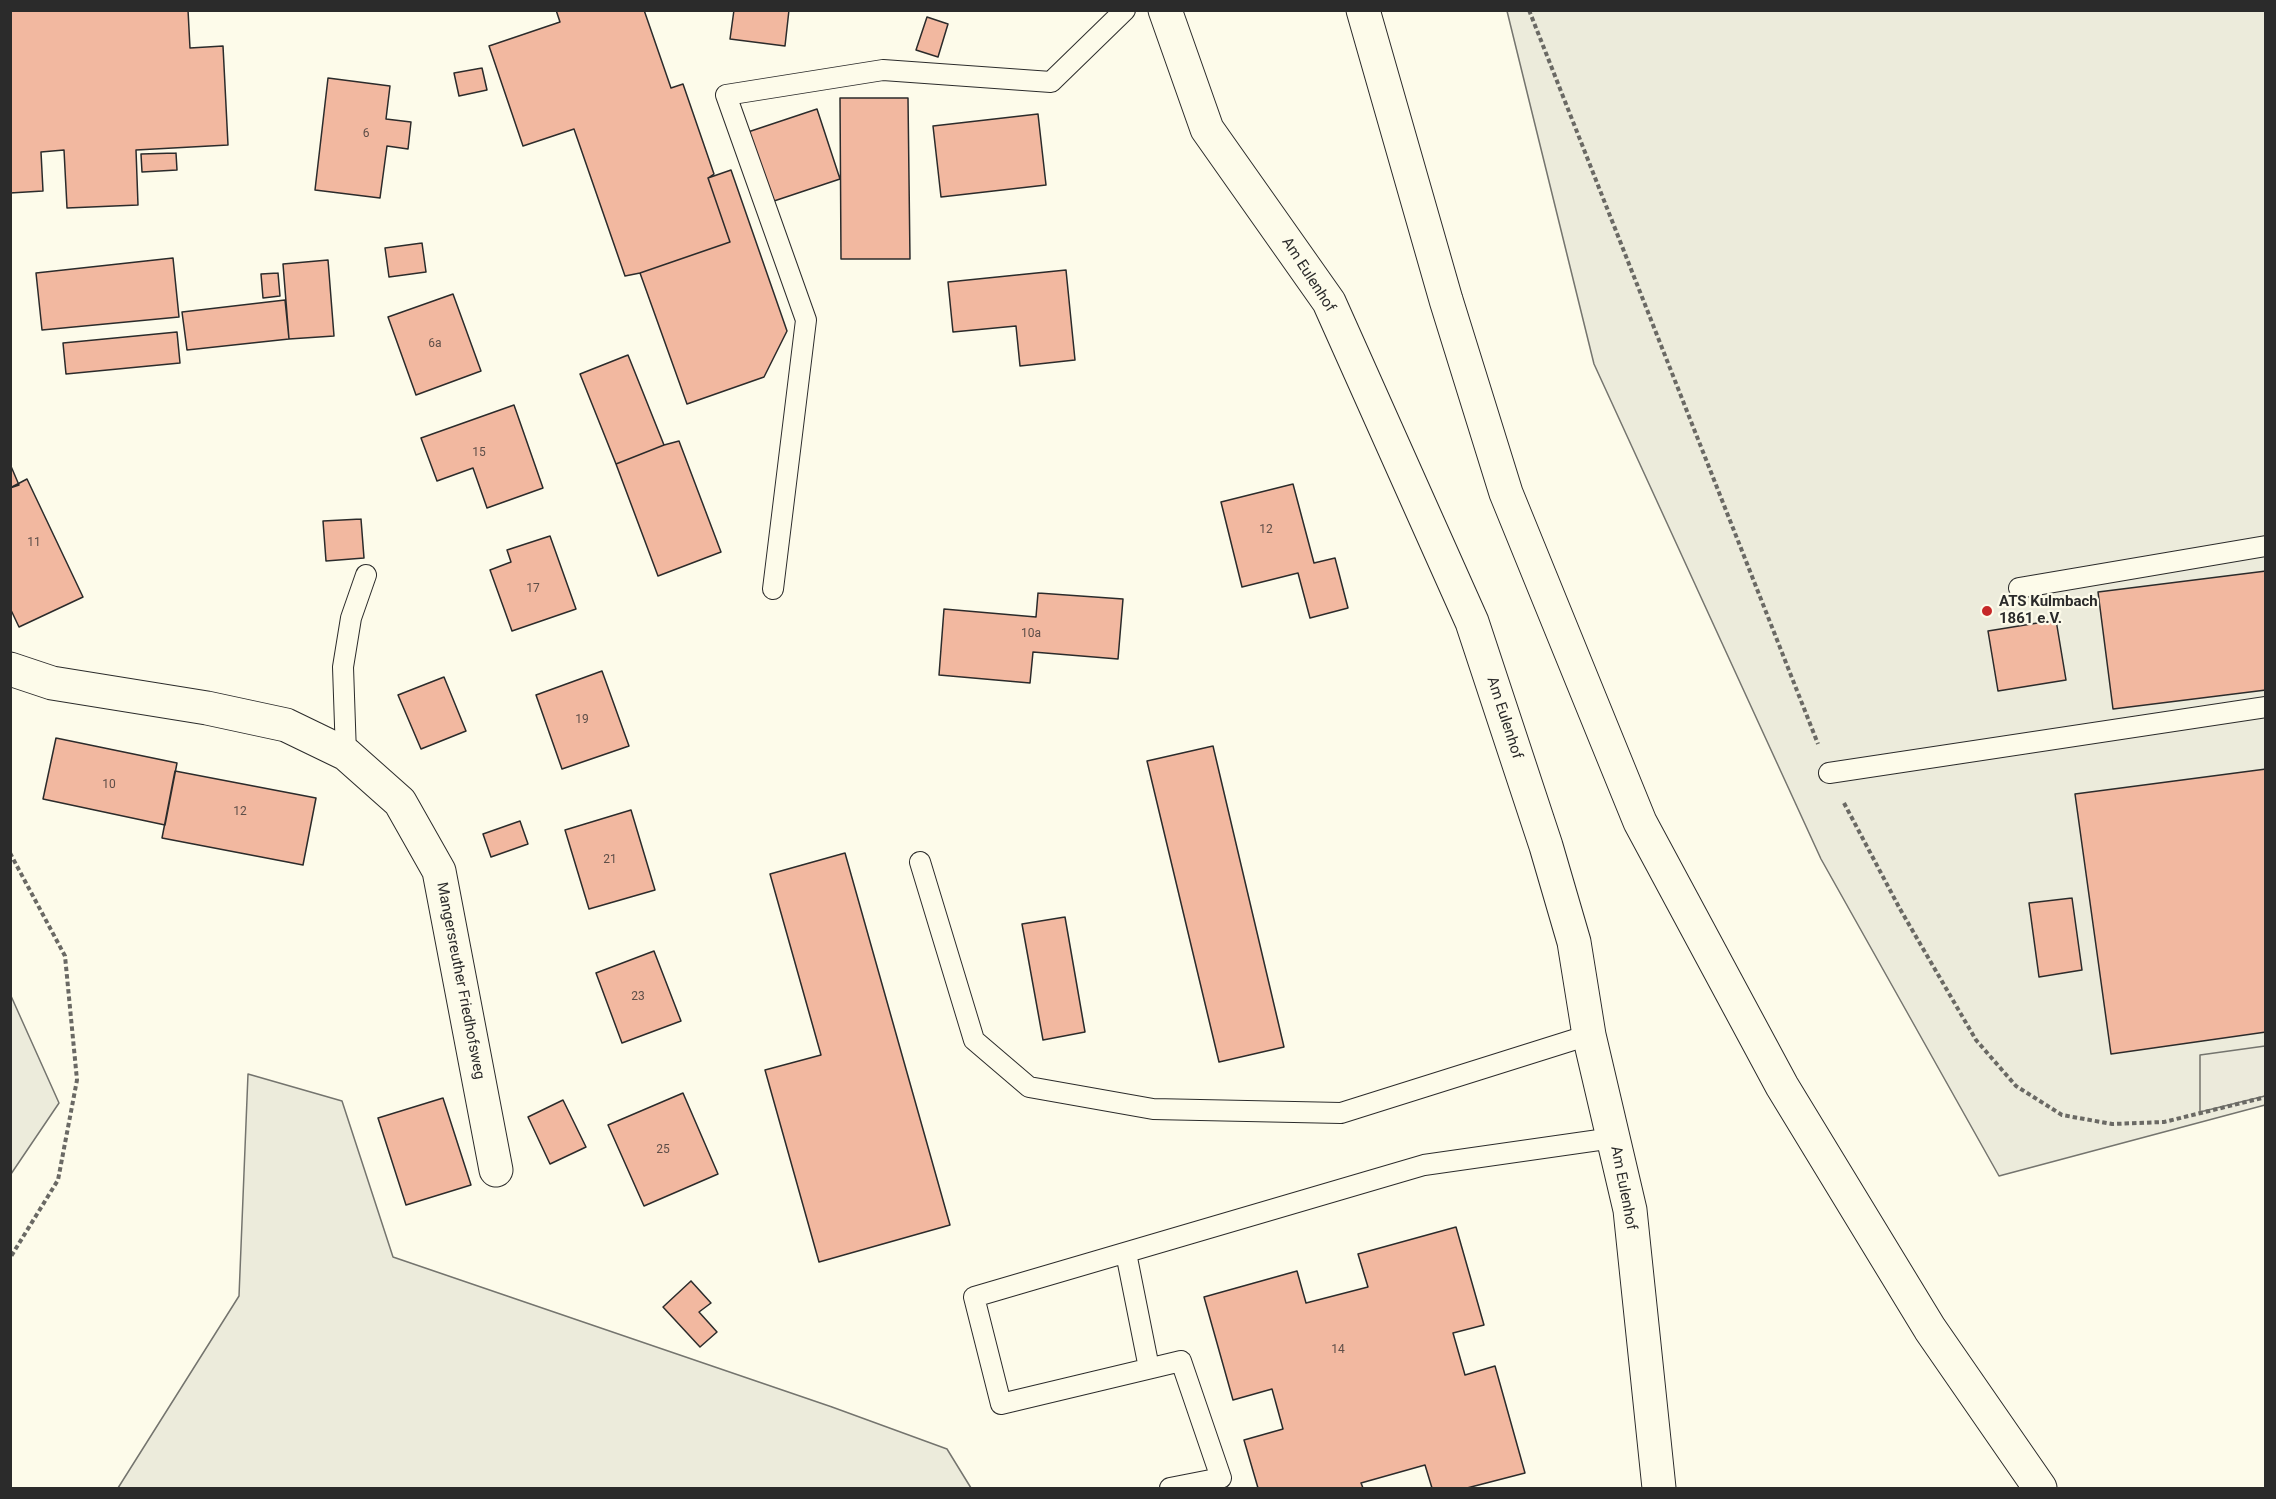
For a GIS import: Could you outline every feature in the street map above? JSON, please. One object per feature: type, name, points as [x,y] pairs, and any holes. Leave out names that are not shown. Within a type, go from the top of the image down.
[{"type":"street","name":"Am Eulenhof","points":[[1165,10],[1208,129],[1329,303],[1472,622],[1546,846],[1574,942],[1589,1035],[1630,1210],[1659,1488]]},
{"type":"street","points":[[1363,10],[1443,289],[1506,493],[1640,822],[1782,1086],[1930,1329],[2040,1488]]},
{"type":"street","name":"Mangersreuther Friedhofsweg","points":[[10,669],[52,682],[207,708],[286,725],[346,754],[400,802],[439,871],[496,1170]]},
{"type":"lane","points":[[773,589],[806,320],[726,95],[883,70],[1051,82],[1125,10]]},
{"type":"lane","points":[[2019,588],[2265,546]]},
{"type":"lane","points":[[346,754],[343,668],[351,618],[366,575]]},
{"type":"lane","points":[[1829,773],[2265,707]]},
{"type":"lane","points":[[920,862],[974,1040],[1029,1087],[1153,1109],[1341,1113],[1589,1035]]},
{"type":"lane","points":[[1170,1488],[1221,1478],[1182,1361],[1001,1404],[974,1297],[1424,1165],[1613,1138]]},
{"type":"lane","points":[[1126,1253],[1149,1368]]},
{"type":"path","points":[[1529,10],[1829,773],[1900,909],[1976,1040],[2016,1086],[2062,1115],[2112,1124],[2164,1122],[2265,1097]]},
{"type":"path","points":[[10,852],[64,956],[77,1080],[58,1180],[10,1258]]},
{"type":"shaded area","name":"ATS Kulmbach 1861 e.V.","points":[[1507,11],[2265,11],[2265,1105],[1999,1176],[1821,859],[1594,364]]},
{"type":"shaded area","points":[[11,996],[59,1103],[10,1174]]},
{"type":"shaded area","points":[[2265,1046],[2265,1096],[2200,1112],[2200,1055]]},
{"type":"shaded area","points":[[248,1074],[342,1101],[393,1257],[832,1407],[947,1449],[971,1488],[118,1488],[239,1296]]},
{"type":"building","points":[[10,10],[188,10],[190,48],[223,46],[228,145],[136,150],[138,205],[67,208],[64,150],[41,152],[43,191],[10,193]]},
{"type":"building","points":[[556,10],[644,10],[671,88],[683,84],[714,174],[708,178],[730,242],[625,276],[574,129],[523,146],[489,46],[560,22]]},
{"type":"building","points":[[734,10],[789,10],[785,46],[730,39]]},
{"type":"building","points":[[927,17],[948,24],[938,57],[916,50]]},
{"type":"building","points":[[482,68],[487,90],[459,96],[454,73]]},
{"type":"building","points":[[328,78],[390,86],[386,119],[411,122],[408,149],[387,146],[380,198],[315,190]]},
{"type":"building","points":[[840,98],[908,98],[910,259],[841,259]]},
{"type":"building","points":[[817,109],[840,179],[762,205],[739,135]]},
{"type":"building","points":[[1038,114],[1046,185],[941,197],[933,126]]},
{"type":"building","points":[[176,153],[177,170],[142,172],[141,154]]},
{"type":"building","points":[[731,170],[787,331],[764,377],[687,404],[640,273],[730,242],[708,178]]},
{"type":"building","points":[[422,243],[426,272],[389,277],[385,248]]},
{"type":"building","points":[[173,258],[179,317],[42,330],[36,273]]},
{"type":"building","points":[[328,260],[334,336],[289,339],[283,264]]},
{"type":"building","points":[[1066,270],[1075,360],[1020,366],[1016,326],[953,332],[948,282]]},
{"type":"building","points":[[278,273],[280,296],[263,298],[261,274]]},
{"type":"building","points":[[453,294],[481,371],[416,395],[388,317]]},
{"type":"building","points":[[285,300],[289,339],[187,350],[182,312]]},
{"type":"building","points":[[177,332],[180,363],[66,374],[63,343]]},
{"type":"building","points":[[628,355],[664,445],[616,464],[580,374]]},
{"type":"building","points":[[514,405],[543,488],[487,508],[473,468],[437,481],[421,438]]},
{"type":"building","points":[[679,441],[721,552],[658,576],[616,464]]},
{"type":"building","points":[[10,464],[19,485],[10,488]]},
{"type":"building","points":[[27,479],[83,597],[19,627],[10,608],[10,488]]},
{"type":"building","points":[[1293,484],[1314,563],[1335,558],[1348,608],[1310,618],[1298,573],[1242,587],[1221,502]]},
{"type":"building","points":[[361,519],[364,558],[326,561],[323,521]]},
{"type":"building","points":[[550,536],[576,609],[512,631],[490,570],[511,562],[507,550]]},
{"type":"building","points":[[2266,571],[2266,690],[2113,709],[2098,592]]},
{"type":"building","points":[[1038,593],[1123,599],[1118,659],[1033,652],[1030,683],[939,675],[944,609],[1036,617]]},
{"type":"building","points":[[2056,620],[2066,680],[1998,691],[1988,631]]},
{"type":"building","points":[[602,671],[629,746],[562,769],[536,695]]},
{"type":"building","points":[[444,677],[466,731],[421,749],[398,695]]},
{"type":"building","points":[[56,738],[177,763],[165,825],[43,799]]},
{"type":"building","points":[[1213,746],[1284,1047],[1219,1062],[1147,761]]},
{"type":"building","points":[[2266,769],[2266,1032],[2111,1054],[2075,794]]},
{"type":"building","points":[[175,771],[316,798],[303,865],[162,838]]},
{"type":"building","points":[[631,810],[655,890],[589,909],[565,830]]},
{"type":"building","points":[[520,821],[528,844],[491,857],[483,834]]},
{"type":"building","points":[[845,853],[950,1225],[819,1262],[765,1070],[821,1055],[770,874]]},
{"type":"building","points":[[2072,898],[2082,970],[2039,977],[2029,903]]},
{"type":"building","points":[[1065,917],[1085,1032],[1043,1040],[1022,924]]},
{"type":"building","points":[[654,951],[681,1021],[622,1043],[596,973]]},
{"type":"building","points":[[683,1093],[718,1174],[644,1206],[608,1125]]},
{"type":"building","points":[[443,1098],[471,1185],[406,1205],[378,1118]]},
{"type":"building","points":[[563,1100],[586,1147],[550,1164],[528,1117]]},
{"type":"building","points":[[1456,1227],[1484,1325],[1453,1333],[1465,1375],[1495,1366],[1525,1473],[1467,1488],[1432,1488],[1425,1465],[1361,1483],[1363,1488],[1258,1488],[1244,1440],[1283,1429],[1272,1389],[1233,1400],[1204,1297],[1297,1271],[1306,1303],[1368,1287],[1358,1254]]},
{"type":"building","points":[[691,1281],[711,1303],[699,1312],[717,1332],[700,1347],[663,1307]]},
{"type":"place","name":"ATS Kulmbach 1861 e.V.","points":[[1987,611]]}]
